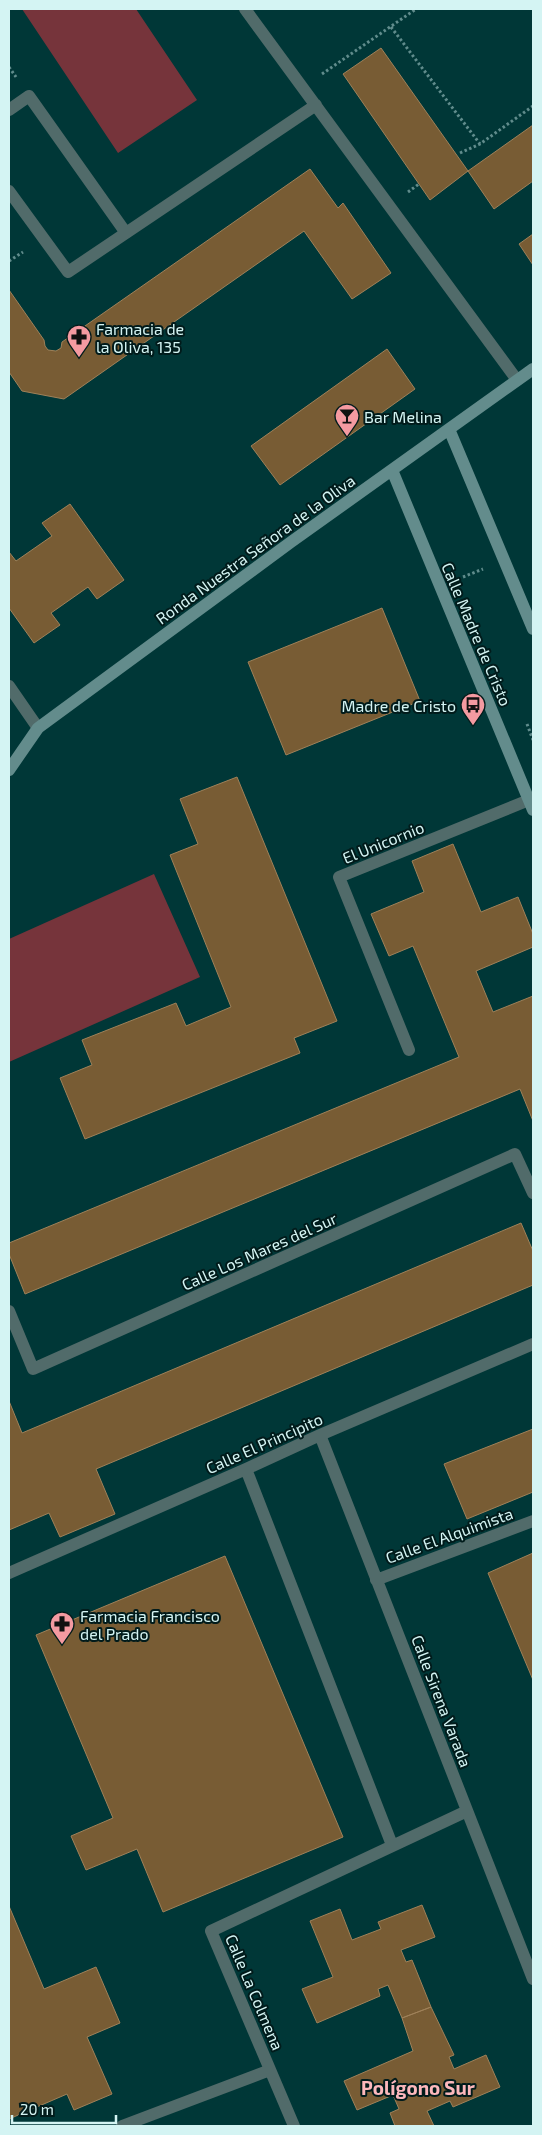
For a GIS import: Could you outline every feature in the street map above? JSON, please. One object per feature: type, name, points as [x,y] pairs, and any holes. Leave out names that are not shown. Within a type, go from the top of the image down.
[{"type":"street","points":[[246,9],[517,380]]},
{"type":"street","points":[[9,110],[29,96],[126,233]]},
{"type":"street","points":[[9,191],[68,272],[316,105]]},
{"type":"street","name":"Ronda Nuestra Señora de la Oliva","points":[[9,770],[38,728],[533,369]]},
{"type":"street","points":[[449,429],[533,630]]},
{"type":"street","name":"Calle Madre de Cristo","points":[[392,470],[531,805]]},
{"type":"street","points":[[9,686],[38,728]]},
{"type":"street","name":"El Unicornio","points":[[410,1050],[339,877],[531,805]]},
{"type":"street","name":"Calle Los Mares del Sur","points":[[9,1312],[34,1369],[515,1154],[533,1193]]},
{"type":"street","name":"Calle El Principito","points":[[9,1573],[320,1435],[533,1344]]},
{"type":"street","name":"Calle Sirena Varada","points":[[320,1435],[533,1979]]},
{"type":"street","points":[[246,1469],[392,1846]]},
{"type":"street","name":"Calle El Alquimista","points":[[376,1580],[533,1521]]},
{"type":"street","name":"Calle La Colmena","points":[[122,2126],[270,2070],[211,1931],[467,1811]]},
{"type":"street","points":[[270,2070],[294,2126]]},
{"type":"path","points":[[303,87],[416,9]]},
{"type":"path","points":[[390,26],[480,144]]},
{"type":"path","points":[[460,153],[480,144],[533,106]]},
{"type":"path","points":[[439,586],[504,561]]},
{"type":"shaded area","points":[[22,9],[136,9],[197,100],[118,153]]},
{"type":"shaded area","points":[[154,874],[200,977],[9,1062],[9,939]]},
{"type":"building","points":[[381,48],[468,171],[430,200],[343,74]]},
{"type":"building","points":[[533,125],[533,181],[494,209],[468,171]]},
{"type":"building","points":[[310,169],[338,208],[343,203],[391,273],[352,299],[304,231],[64,399],[22,391],[9,372],[9,290],[44,340],[48,350],[56,351],[61,348],[62,342]]},
{"type":"building","points":[[533,234],[533,265],[519,244]]},
{"type":"building","points":[[387,349],[415,389],[280,485],[251,446]]},
{"type":"building","points":[[70,504],[124,580],[97,599],[88,587],[51,613],[60,625],[34,643],[9,608],[9,552],[16,561],[52,536],[42,523]]},
{"type":"building","points":[[382,608],[420,701],[286,755],[248,662]]},
{"type":"building","points":[[237,777],[337,1021],[294,1038],[300,1053],[85,1139],[60,1078],[92,1065],[82,1040],[176,1003],[186,1026],[231,1007],[170,855],[198,844],[180,799]]},
{"type":"building","points":[[453,844],[481,912],[518,897],[533,934],[533,947],[476,971],[493,1012],[533,996],[533,1121],[520,1089],[25,1294],[9,1254],[9,1243],[459,1057],[413,946],[389,956],[371,914],[424,892],[412,861]]},
{"type":"building","points":[[521,1223],[533,1251],[533,1285],[96,1469],[115,1514],[60,1537],[49,1513],[9,1530],[9,1401],[22,1433]]},
{"type":"building","points":[[533,1429],[533,1492],[467,1519],[444,1464]]},
{"type":"building","points":[[533,1553],[533,1680],[488,1573]]},
{"type":"building","points":[[225,1556],[343,1837],[163,1912],[137,1849],[86,1870],[71,1836],[113,1818],[36,1635]]},
{"type":"building","points":[[422,1905],[435,1937],[401,1950],[406,1962],[412,1960],[431,2007],[402,2018],[388,1985],[378,1989],[380,1996],[317,2023],[302,1989],[333,1977],[310,1921],[340,1909],[352,1940],[381,1929],[378,1922]]},
{"type":"building","points":[[9,1906],[44,1989],[96,1967],[120,2023],[87,2037],[112,2094],[74,2110],[67,2094],[9,2119]]},
{"type":"building","points":[[431,2007],[454,2055],[449,2057],[454,2069],[486,2055],[500,2087],[453,2107],[450,2101],[427,2111],[434,2126],[395,2126],[390,2113],[399,2109],[393,2095],[357,2110],[344,2081],[413,2051],[402,2018]]},
{"type":"place","name":"Farmacia de la Oliva, 135","points":[[79,358]]},
{"type":"place","name":"Bar Melina","points":[[347,437]]},
{"type":"place","name":"Madre de Cristo","points":[[473,726]]},
{"type":"place","name":"Farmacia Francisco del Prado","points":[[62,1645]]},
{"type":"district","name":"Polígono Sur","points":[[418,2087]]}]
